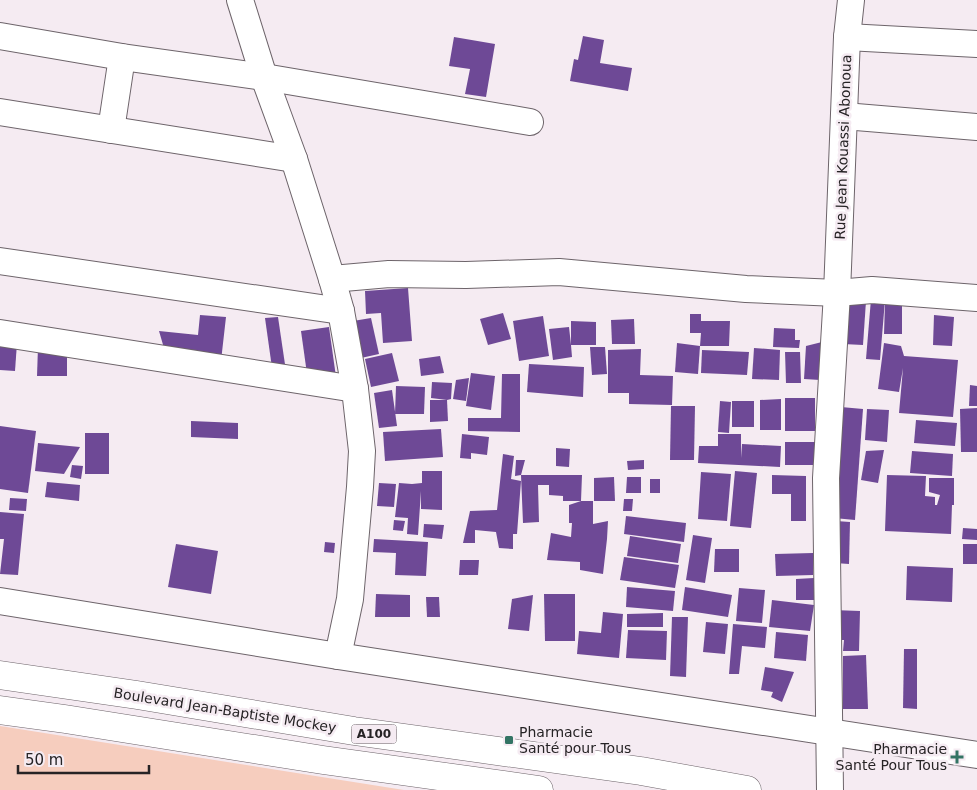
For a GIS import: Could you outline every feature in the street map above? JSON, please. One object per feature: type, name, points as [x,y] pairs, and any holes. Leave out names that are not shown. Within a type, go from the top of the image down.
[{"type":"highway","name":"Boulevard Jean-Baptiste Mockey","points":[[0,676],[137,695],[354,731],[642,771],[747,790]]},
{"type":"highway","name":"A100","points":[[0,710],[75,720],[323,760],[539,790]]},
{"type":"street","points":[[240,0],[332,279],[341,311],[355,389],[362,451],[360,487],[350,599],[338,656]]},
{"type":"street","name":"Rue Jean Kouassi Abonoua","points":[[830,790],[826,478],[837,293],[847,37],[851,0]]},
{"type":"street","points":[[0,36],[122,57],[264,77],[530,122]]},
{"type":"street","points":[[847,37],[977,44]]},
{"type":"street","points":[[111,130],[122,57]]},
{"type":"street","points":[[0,112],[294,159]]},
{"type":"street","points":[[844,116],[977,127]]},
{"type":"street","points":[[0,261],[341,311]]},
{"type":"street","points":[[332,279],[389,274],[466,276],[559,272],[746,289],[837,293],[872,290],[977,298]]},
{"type":"street","points":[[0,333],[355,389]]},
{"type":"street","points":[[0,602],[977,755]]},
{"type":"shaded area","points":[[0,726],[404,790],[0,790]]},
{"type":"building","points":[[583,36],[604,40],[600,63],[632,68],[628,91],[570,81],[574,59],[578,60]]},
{"type":"building","points":[[454,37],[495,44],[486,97],[465,94],[470,69],[449,66]]},
{"type":"building","points":[[408,288],[412,341],[383,343],[381,313],[366,314],[365,291]]},
{"type":"building","points":[[871,299],[885,300],[880,360],[866,359]]},
{"type":"building","points":[[846,300],[866,301],[863,345],[843,344]]},
{"type":"building","points":[[885,303],[902,303],[902,334],[884,334]]},
{"type":"building","points":[[503,313],[511,339],[488,345],[480,319]]},
{"type":"building","points":[[690,314],[701,314],[701,321],[730,321],[729,346],[700,346],[701,333],[690,333]]},
{"type":"building","points":[[200,315],[226,317],[221,361],[166,355],[159,331],[198,335]]},
{"type":"building","points":[[934,315],[954,317],[952,346],[933,345]]},
{"type":"building","points":[[543,316],[549,356],[519,361],[513,321]]},
{"type":"building","points":[[278,317],[287,378],[273,375],[265,318]]},
{"type":"building","points":[[371,318],[379,354],[361,358],[353,321]]},
{"type":"building","points":[[634,319],[635,344],[612,344],[611,320]]},
{"type":"building","points":[[571,321],[596,322],[596,345],[571,345]]},
{"type":"building","points":[[329,327],[336,377],[308,381],[301,331]]},
{"type":"building","points":[[569,327],[572,357],[553,360],[549,329]]},
{"type":"building","points":[[774,328],[795,329],[795,340],[800,340],[799,348],[773,347]]},
{"type":"building","points":[[0,342],[17,343],[15,371],[0,370]]},
{"type":"building","points":[[822,342],[820,380],[804,379],[806,346]]},
{"type":"building","points":[[677,343],[700,346],[698,374],[675,372]]},
{"type":"building","points":[[884,343],[901,346],[904,356],[958,360],[953,417],[899,413],[903,368],[899,392],[878,389]]},
{"type":"building","points":[[38,347],[67,348],[67,376],[37,376]]},
{"type":"building","points":[[590,347],[605,347],[607,374],[592,375]]},
{"type":"building","points":[[754,348],[780,350],[779,380],[752,379]]},
{"type":"building","points":[[641,349],[640,375],[673,376],[672,405],[629,404],[629,393],[608,393],[608,350]]},
{"type":"building","points":[[702,350],[749,352],[747,375],[701,373]]},
{"type":"building","points":[[785,352],[800,352],[801,383],[786,383]]},
{"type":"building","points":[[392,353],[399,381],[371,387],[365,359]]},
{"type":"building","points":[[440,356],[444,373],[421,376],[419,359]]},
{"type":"building","points":[[529,364],[584,367],[583,397],[527,392]]},
{"type":"building","points":[[471,373],[495,376],[491,410],[466,406]]},
{"type":"building","points":[[502,374],[520,374],[520,432],[468,431],[468,418],[501,418]]},
{"type":"building","points":[[469,378],[466,401],[453,399],[456,380]]},
{"type":"building","points":[[432,382],[452,383],[451,399],[431,398]]},
{"type":"building","points":[[970,385],[977,386],[977,406],[969,406]]},
{"type":"building","points":[[396,386],[425,387],[424,414],[395,414]]},
{"type":"building","points":[[392,390],[397,426],[379,428],[374,393]]},
{"type":"building","points":[[785,398],[815,398],[815,431],[785,431]]},
{"type":"building","points":[[781,399],[781,430],[760,430],[760,400]]},
{"type":"building","points":[[430,400],[447,400],[448,421],[430,422]]},
{"type":"building","points":[[720,401],[731,402],[729,433],[718,432]]},
{"type":"building","points":[[732,401],[754,401],[754,427],[732,427]]},
{"type":"building","points":[[671,406],[695,406],[694,460],[670,460]]},
{"type":"building","points":[[841,407],[863,409],[855,520],[834,518]]},
{"type":"building","points":[[977,408],[977,452],[961,452],[960,409]]},
{"type":"building","points":[[867,409],[889,410],[887,442],[865,440]]},
{"type":"building","points":[[916,420],[957,423],[955,446],[914,443]]},
{"type":"building","points":[[191,421],[238,423],[238,439],[191,437]]},
{"type":"building","points":[[0,426],[36,431],[28,493],[0,489]]},
{"type":"building","points":[[441,429],[443,457],[385,461],[383,432]]},
{"type":"building","points":[[85,433],[109,433],[109,474],[85,474]]},
{"type":"building","points":[[462,434],[489,437],[487,455],[471,453],[471,459],[460,458]]},
{"type":"building","points":[[718,434],[741,434],[741,458],[742,444],[781,446],[780,467],[698,463],[699,446],[718,446]]},
{"type":"building","points":[[785,442],[816,442],[815,465],[785,465]]},
{"type":"building","points":[[38,443],[80,447],[64,474],[35,471]]},
{"type":"building","points":[[556,448],[570,449],[569,467],[556,466]]},
{"type":"building","points":[[884,450],[878,483],[861,480],[866,451]]},
{"type":"building","points":[[912,451],[953,454],[952,476],[910,473]]},
{"type":"building","points":[[503,454],[514,456],[511,479],[521,481],[517,534],[513,534],[513,549],[499,548],[496,532],[475,530],[475,543],[463,543],[470,511],[497,510]]},
{"type":"building","points":[[516,460],[525,460],[521,475],[515,476]]},
{"type":"building","points":[[644,460],[644,469],[628,470],[627,461]]},
{"type":"building","points":[[72,465],[83,466],[81,479],[70,477]]},
{"type":"building","points":[[422,471],[442,471],[442,510],[421,509],[421,491],[418,535],[407,534],[408,518],[395,517],[399,483],[422,483]]},
{"type":"building","points":[[735,471],[757,473],[751,528],[730,526]]},
{"type":"building","points":[[701,472],[731,474],[727,521],[698,519]]},
{"type":"building","points":[[521,475],[582,475],[581,501],[563,501],[563,496],[549,495],[549,485],[538,485],[539,522],[523,523]]},
{"type":"building","points":[[772,475],[806,476],[806,521],[791,521],[791,494],[772,494]]},
{"type":"building","points":[[887,475],[926,476],[925,496],[935,497],[935,505],[937,505],[940,495],[929,492],[929,478],[954,478],[951,534],[885,531]]},
{"type":"building","points":[[614,477],[615,501],[594,501],[594,478]]},
{"type":"building","points":[[627,477],[641,477],[641,493],[626,493]]},
{"type":"building","points":[[650,479],[660,479],[660,493],[650,493]]},
{"type":"building","points":[[47,482],[80,485],[79,501],[45,497]]},
{"type":"building","points":[[379,483],[396,484],[394,507],[377,506]]},
{"type":"building","points":[[10,498],[27,499],[26,511],[9,510]]},
{"type":"building","points":[[624,499],[633,499],[632,511],[623,511]]},
{"type":"building","points":[[581,501],[593,501],[593,524],[608,521],[603,574],[580,570],[580,562],[547,560],[551,533],[571,537],[572,523],[569,523],[569,505]]},
{"type":"building","points":[[0,512],[24,514],[18,575],[0,574],[4,539],[0,539]]},
{"type":"building","points":[[626,516],[686,523],[684,542],[624,534]]},
{"type":"building","points":[[394,520],[405,521],[403,531],[393,530]]},
{"type":"building","points":[[836,521],[850,522],[849,564],[835,563]]},
{"type":"building","points":[[424,524],[444,525],[442,539],[423,537]]},
{"type":"building","points":[[963,528],[977,529],[977,540],[962,539]]},
{"type":"building","points":[[693,535],[712,538],[705,583],[686,580]]},
{"type":"building","points":[[630,536],[681,544],[678,563],[627,556]]},
{"type":"building","points":[[374,539],[428,542],[426,576],[395,575],[396,553],[373,552]]},
{"type":"building","points":[[325,542],[335,543],[334,553],[324,552]]},
{"type":"building","points":[[176,544],[218,551],[211,594],[168,587]]},
{"type":"building","points":[[963,544],[977,544],[977,564],[963,564]]},
{"type":"building","points":[[715,549],[739,549],[739,572],[714,572]]},
{"type":"building","points":[[813,553],[813,575],[776,576],[775,554]]},
{"type":"building","points":[[624,557],[679,565],[675,588],[620,580]]},
{"type":"building","points":[[460,560],[479,560],[478,575],[459,575]]},
{"type":"building","points":[[907,566],[953,568],[952,602],[906,600]]},
{"type":"building","points":[[814,578],[814,600],[796,600],[796,579]]},
{"type":"building","points":[[627,587],[675,591],[673,611],[626,607]]},
{"type":"building","points":[[685,587],[732,595],[728,617],[682,610]]},
{"type":"building","points":[[739,588],[765,590],[762,623],[736,621]]},
{"type":"building","points":[[376,594],[410,595],[410,617],[375,617]]},
{"type":"building","points":[[544,594],[575,594],[575,641],[545,641]]},
{"type":"building","points":[[533,595],[529,631],[508,629],[512,599]]},
{"type":"building","points":[[426,597],[439,597],[440,617],[427,617]]},
{"type":"building","points":[[772,600],[814,605],[810,631],[769,627]]},
{"type":"building","points":[[833,610],[860,611],[859,651],[843,651],[844,640],[833,640]]},
{"type":"building","points":[[603,612],[623,614],[619,658],[577,654],[579,631],[601,633]]},
{"type":"building","points":[[663,613],[663,627],[627,627],[627,614]]},
{"type":"building","points":[[672,617],[688,617],[686,677],[670,676]]},
{"type":"building","points":[[706,622],[728,624],[725,654],[703,652]]},
{"type":"building","points":[[733,624],[767,627],[765,648],[742,646],[739,674],[729,674]]},
{"type":"building","points":[[628,630],[667,631],[666,660],[626,658]]},
{"type":"building","points":[[776,632],[808,635],[806,661],[774,658]]},
{"type":"building","points":[[904,649],[917,649],[917,709],[903,708]]},
{"type":"building","points":[[866,655],[868,709],[843,709],[843,656]]},
{"type":"building","points":[[765,667],[794,672],[782,702],[771,697],[773,692],[761,690]]},
{"type":"place","name":"Pharmacie Santé pour Tous","points":[[509,740]]},
{"type":"place","name":"Pharmacie Santé Pour Tous","points":[[957,757]]}]
